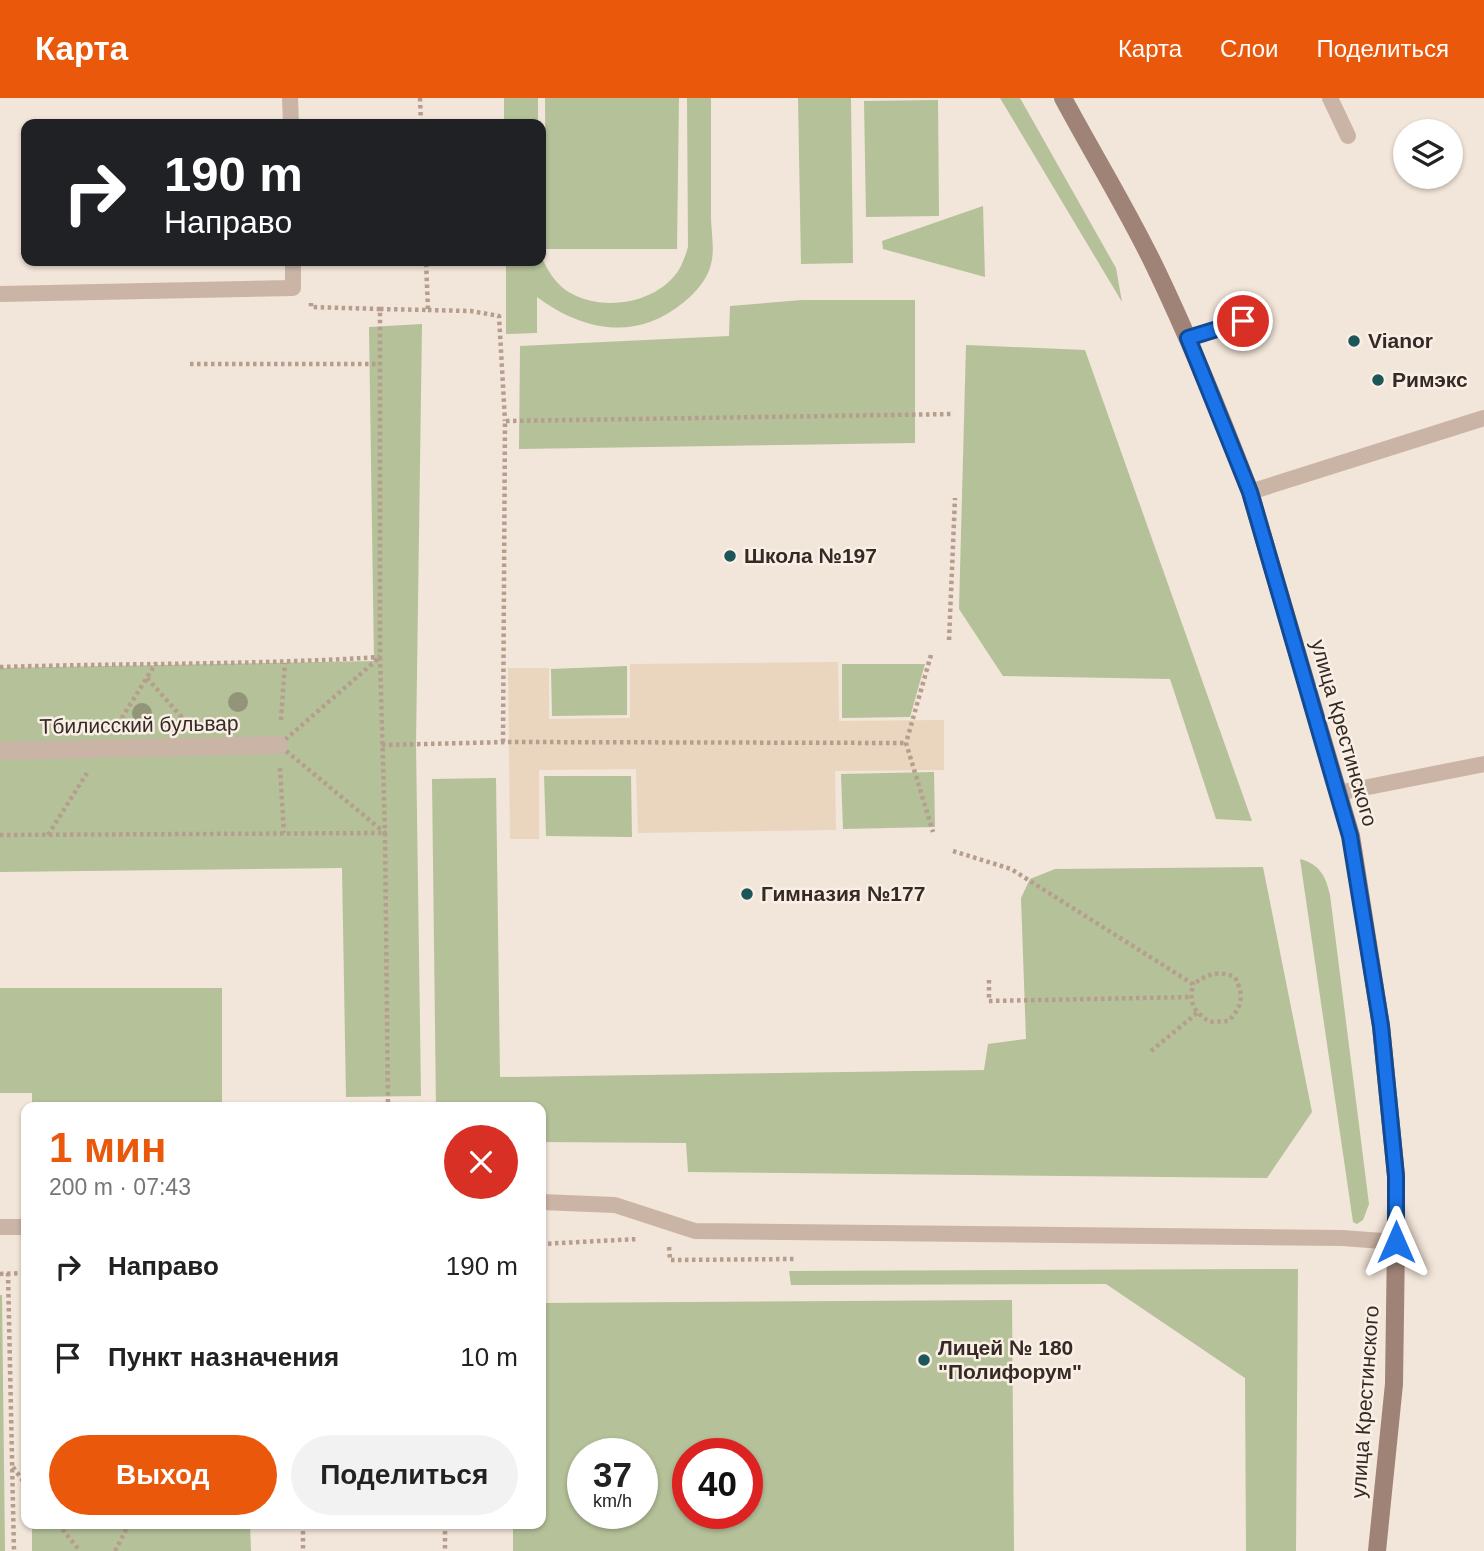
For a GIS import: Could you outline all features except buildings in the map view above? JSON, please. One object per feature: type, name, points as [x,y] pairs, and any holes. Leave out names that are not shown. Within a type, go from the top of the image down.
[{"type":"street","name":"улица Крестинского","points":[[1063,98],[1153,263],[1188,338],[1250,492],[1350,836],[1381,1026],[1396,1176],[1394,1384],[1377,1551]]},
{"type":"street","name":"Тбилисский бульвар","points":[[0,751],[279,745]]},
{"type":"lane","points":[[290,98],[291,119]]},
{"type":"lane","points":[[1330,98],[1348,136]]},
{"type":"lane","points":[[0,293],[293,288],[293,266]]},
{"type":"lane","points":[[1188,338],[1243,321]]},
{"type":"lane","points":[[1250,492],[1484,418]]},
{"type":"lane","points":[[1338,793],[1484,764]]},
{"type":"lane","points":[[546,1202],[615,1205],[695,1231],[1342,1238],[1396,1242]]},
{"type":"lane","points":[[0,1227],[21,1227]]},
{"type":"path","points":[[420,98],[421,119]]},
{"type":"path","points":[[426,266],[428,310]]},
{"type":"path","points":[[311,293],[311,307],[471,311],[499,316],[505,421],[503,742]]},
{"type":"path","points":[[380,309],[380,657],[388,1102]]},
{"type":"path","points":[[190,364],[380,364]]},
{"type":"path","points":[[505,421],[954,414]]},
{"type":"path","points":[[949,640],[955,499]]},
{"type":"path","points":[[930,655],[906,743],[933,832]]},
{"type":"path","points":[[0,667],[157,662],[285,663],[380,657]]},
{"type":"path","points":[[380,657],[279,745],[384,833]]},
{"type":"path","points":[[147,678],[209,747]]},
{"type":"path","points":[[382,745],[503,742],[906,743]]},
{"type":"path","points":[[0,835],[384,833]]},
{"type":"path","points":[[953,851],[1011,869],[1193,984]]},
{"type":"path","points":[[1223,972],[1235,977],[1242,992],[1240,1008],[1228,1021],[1210,1022],[1197,1013],[1190,997],[1193,984],[1208,974],[1223,972]]},
{"type":"path","points":[[989,980],[989,1001],[1190,997]]},
{"type":"path","points":[[1151,1051],[1197,1013]]},
{"type":"path","points":[[0,1273],[21,1273]]},
{"type":"path","points":[[8,1273],[14,1551]]},
{"type":"path","points":[[12,1467],[21,1479]]},
{"type":"path","points":[[62,1529],[80,1551]]},
{"type":"path","points":[[115,1551],[126,1529]]},
{"type":"path","points":[[303,1529],[303,1551]]},
{"type":"path","points":[[445,1529],[445,1551]]},
{"type":"green space","points":[[504,98],[538,98],[538,119],[504,119]]},
{"type":"green space","points":[[545,98],[679,98],[677,249],[546,249]]},
{"type":"green space","points":[[687,98],[711,98],[713,253],[707,275],[700,285],[684,302],[666,315],[629,327],[591,324],[555,309],[537,297],[537,333],[506,334],[506,266],[546,266],[558,284],[567,291],[596,302],[612,303],[644,297],[658,290],[671,280],[680,268],[688,247]]},
{"type":"green space","points":[[798,98],[851,98],[853,263],[801,264]]},
{"type":"green space","points":[[1000,98],[1020,98],[1116,268],[1122,302]]},
{"type":"green space","points":[[938,100],[939,216],[866,217],[864,101]]},
{"type":"green space","points":[[983,206],[985,277],[883,249],[882,241]]},
{"type":"green space","points":[[802,300],[915,300],[915,443],[519,449],[520,346],[729,336],[730,306]]},
{"type":"green space","points":[[422,324],[416,744],[421,1096],[346,1097],[342,868],[0,872],[0,668],[374,661],[369,327]]},
{"type":"green space","points":[[966,345],[1085,350],[1252,821],[1216,819],[1170,679],[1003,676],[959,609]]},
{"type":"green space","points":[[842,664],[925,664],[910,717],[842,718]]},
{"type":"green space","points":[[627,666],[627,715],[552,716],[551,669]]},
{"type":"green space","points":[[934,772],[935,827],[843,829],[841,774]]},
{"type":"green space","points":[[544,776],[631,776],[632,837],[546,836]]},
{"type":"green space","points":[[496,778],[500,1077],[984,1070],[988,1044],[1026,1039],[1021,898],[1030,879],[1055,869],[1263,867],[1312,1112],[1267,1178],[688,1172],[686,1143],[546,1142],[546,1102],[436,1102],[432,779]]},
{"type":"green space","points":[[1300,859],[1313,864],[1321,872],[1330,895],[1369,1204],[1363,1220],[1357,1224],[1353,1222]]},
{"type":"green space","points":[[0,988],[222,988],[222,1102],[32,1102],[32,1093],[0,1093]]},
{"type":"green space","points":[[1298,1269],[1296,1551],[1246,1551],[1245,1378],[1106,1284],[791,1285],[789,1271]]},
{"type":"green space","points":[[2,1295],[5,1551],[0,1551]]},
{"type":"green space","points":[[1012,1300],[1014,1551],[513,1551],[513,1529],[546,1529],[546,1303]]},
{"type":"green space","points":[[32,1529],[250,1529],[251,1551],[32,1551]]},
{"type":"shaded area","points":[[838,662],[839,721],[944,720],[944,770],[835,771],[836,830],[638,833],[636,769],[539,770],[539,839],[510,839],[508,668],[549,668],[549,719],[630,718],[630,664]]},
{"type":"place","name":"Vianor","points":[[1354,341]]},
{"type":"place","name":"Римэкс","points":[[1378,380]]},
{"type":"place","name":"Школа №197","points":[[730,556]]},
{"type":"place","name":"Гимназия №177","points":[[747,894]]},
{"type":"place","name":"Лицей № 180 \"Полифорум\"","points":[[924,1360]]},
{"type":"route","points":[[1243,321],[1188,338],[1250,492],[1350,836],[1381,1026],[1396,1176],[1396,1242]]}]
